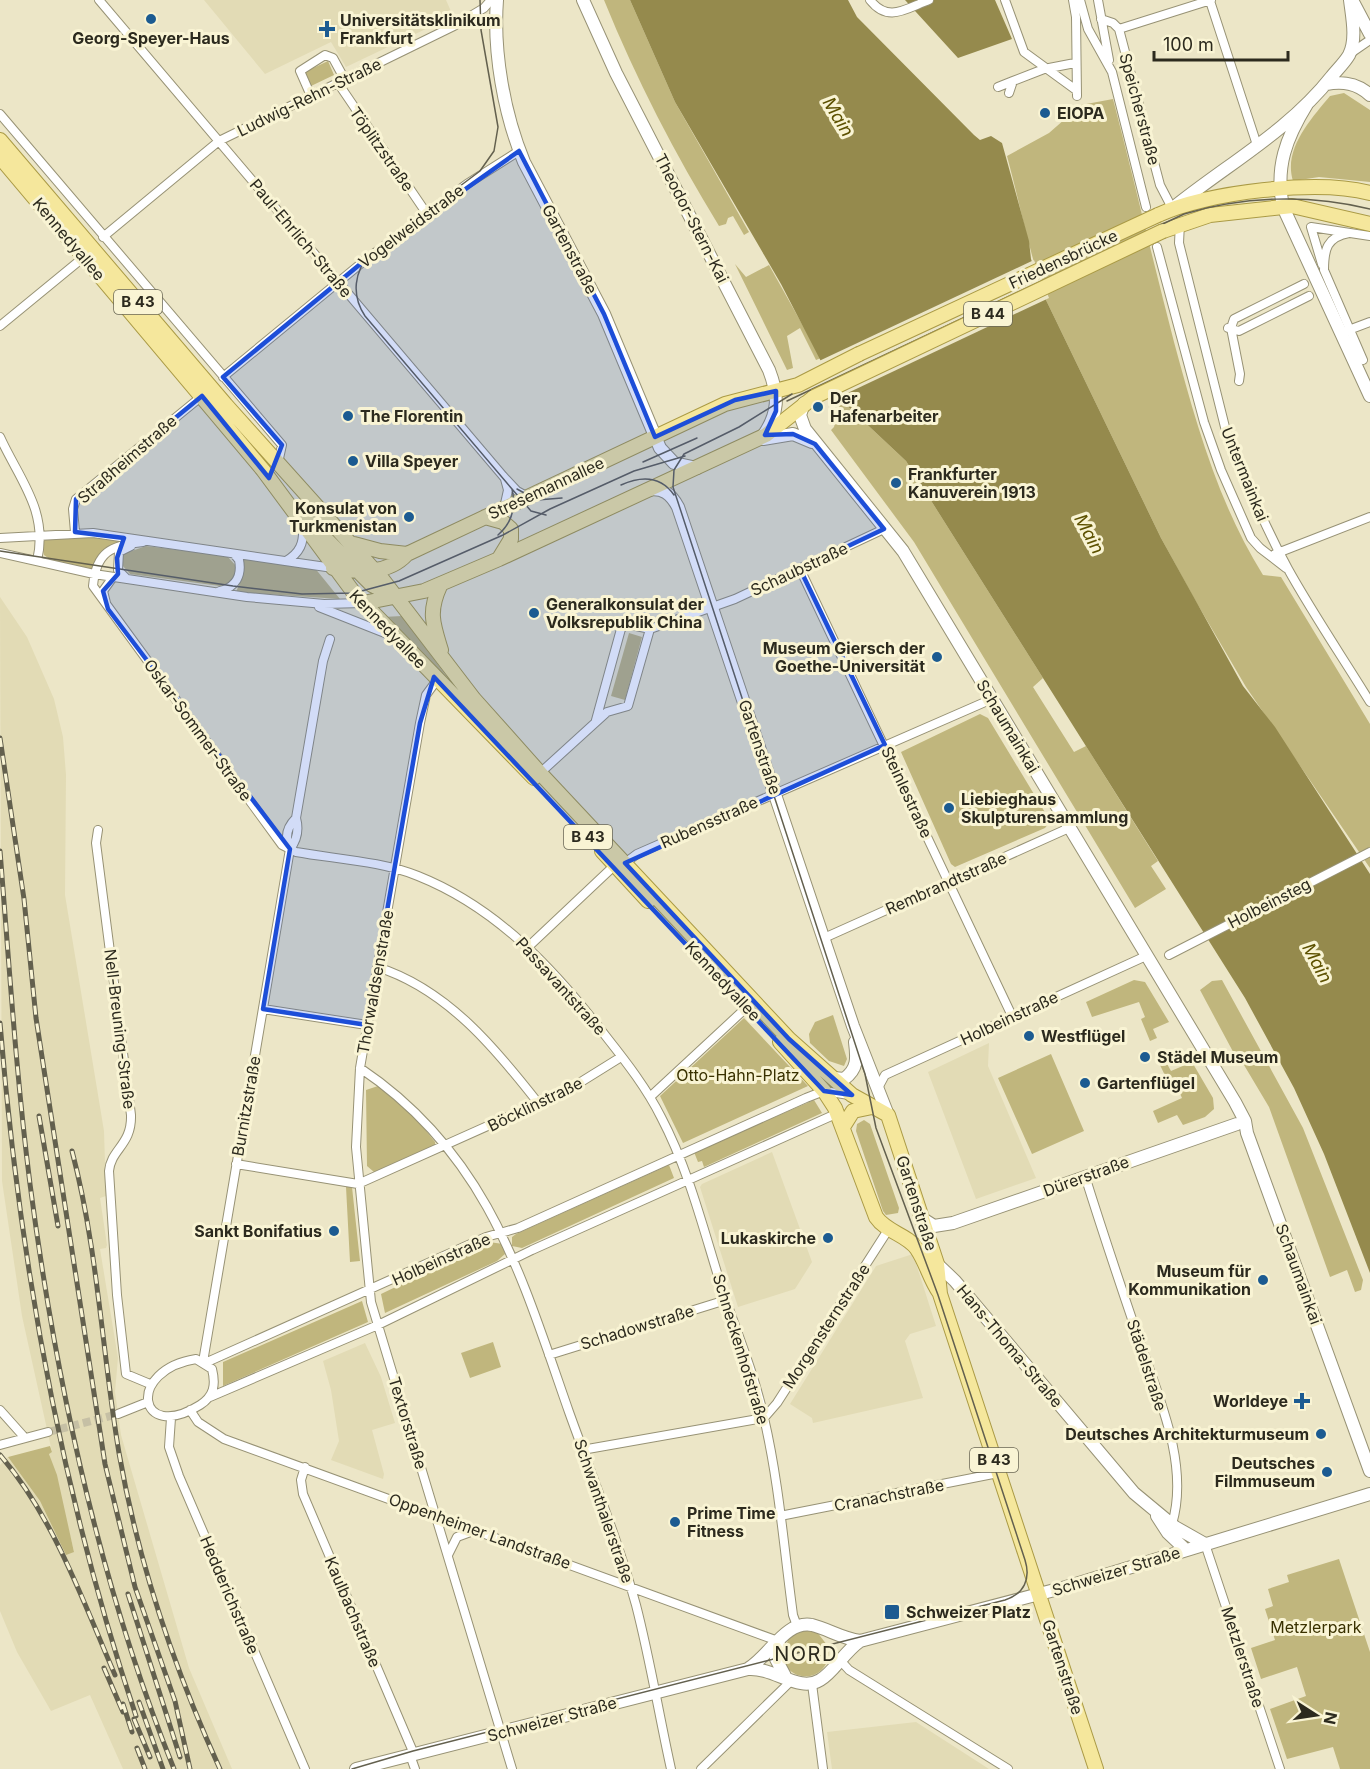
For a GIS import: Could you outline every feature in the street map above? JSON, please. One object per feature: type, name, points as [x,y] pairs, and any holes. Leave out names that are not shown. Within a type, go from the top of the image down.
[{"type":"main road","name":"Gartenstraße","points":[[497,0],[496,34],[502,78],[519,151],[604,314],[655,437],[670,460],[679,466],[697,468]]},
{"type":"main road","name":"Theodor-Stern-Kai","points":[[583,0],[616,73],[748,327],[776,391]]},
{"type":"main road","points":[[1351,0],[1370,34]]},
{"type":"main road","points":[[1172,208],[1257,145],[1307,104],[1326,84],[1349,54],[1353,30],[1351,0]]},
{"type":"main road","points":[[1326,84],[1341,82],[1357,85],[1370,95]]},
{"type":"main road","points":[[1307,104],[1286,142],[1281,162],[1283,207],[1370,396]]},
{"type":"main road","name":"Kennedyallee","points":[[0,140],[278,463],[375,570],[474,699],[747,1006],[809,1072]]},
{"type":"main road","name":"Kennedyallee","points":[[0,157],[286,498],[333,568],[363,603],[789,1039],[834,1078]]},
{"type":"main road","name":"B 44","points":[[1152,211],[1172,208],[1197,200],[1281,189],[1332,186],[1370,193]]},
{"type":"main road","name":"B 44","points":[[1180,223],[1210,215],[1283,207],[1307,208],[1370,224]]},
{"type":"main road","name":"Friedensbrücke","points":[[806,381],[1152,211]]},
{"type":"main road","name":"Friedensbrücke","points":[[809,400],[1180,223]]},
{"type":"main road","name":"Stresemannallee","points":[[333,568],[357,571],[375,570],[398,564],[407,554],[735,400],[776,391],[806,381]]},
{"type":"main road","points":[[759,439],[776,411],[776,391]]},
{"type":"main road","name":"B 44","points":[[363,603],[440,586],[759,439],[774,431],[809,400]]},
{"type":"main road","name":"Schaumainkai","points":[[809,400],[801,410],[800,419],[815,444],[914,568],[1245,1121],[1247,1133],[1370,1471]]},
{"type":"main road","name":"Schaumainkai","points":[[759,439],[795,434],[815,444]]},
{"type":"main road","name":"Gartenstraße","points":[[646,490],[660,489],[674,500],[713,607],[853,1026],[878,1088],[879,1110],[923,1219],[937,1264],[939,1292],[1096,1769]]},
{"type":"main road","name":"B 43","points":[[286,498],[376,589],[396,597]]},
{"type":"main road","points":[[485,517],[507,524],[512,532],[510,542],[499,559]]},
{"type":"main road","points":[[348,540],[362,548],[407,554]]},
{"type":"main road","points":[[440,586],[435,597],[432,620],[446,663]]},
{"type":"main road","name":"Gartenstraße","points":[[834,1078],[843,1078],[851,1074],[856,1064],[853,1026]]},
{"type":"main road","name":"Gartenstraße","points":[[809,1072],[825,1091],[838,1113],[872,1209],[880,1223],[917,1248],[929,1278],[939,1292]]},
{"type":"main road","name":"B 43","points":[[834,1078],[852,1095],[879,1110]]},
{"type":"main road","name":"Schaumainkai","points":[[1220,1081],[1237,1124]]},
{"type":"main road","points":[[843,1127],[853,1110],[879,1110]]},
{"type":"main road","points":[[1237,1124],[1247,1133]]},
{"type":"main road","name":"Dürerstraße","points":[[923,1219],[934,1226],[953,1223],[1237,1124]]},
{"type":"main road","points":[[888,1230],[915,1236],[922,1227],[923,1219]]},
{"type":"main road","name":"Hans-Thoma-Straße","points":[[917,1248],[955,1281],[1134,1493],[1172,1524],[1205,1545]]},
{"type":"main road","name":"Schweizer Straße","points":[[860,1641],[1039,1594],[1370,1494]]},
{"type":"main road","name":"Hans-Thoma-Straße","points":[[1153,1510],[1168,1533],[1186,1550]]},
{"type":"main road","points":[[748,1669],[766,1656],[780,1638],[797,1626],[811,1625],[844,1638],[860,1641]]},
{"type":"main road","points":[[823,1630],[835,1649],[831,1670]]},
{"type":"main road","points":[[780,1638],[776,1659],[788,1678]]},
{"type":"main road","points":[[748,1669],[760,1668],[812,1684],[825,1677],[839,1659],[860,1641]]},
{"type":"main road","name":"Schweizer Straße","points":[[356,1769],[748,1669]]},
{"type":"street","name":"Paul-Ehrlich-Straße","points":[[99,0],[503,476],[517,491],[529,497]]},
{"type":"street","name":"Ludwig-Rehn-Straße","points":[[103,237],[219,141],[454,26],[484,8],[491,0]]},
{"type":"street","points":[[870,0],[880,12],[894,12],[929,0]]},
{"type":"street","points":[[1005,0],[1024,52],[1077,93],[1076,17],[1073,0]]},
{"type":"street","points":[[1080,0],[1088,29],[1112,72],[1152,211]]},
{"type":"street","name":"Speicherstraße","points":[[1098,0],[1112,72]]},
{"type":"street","points":[[1119,29],[1210,0],[1257,145]]},
{"type":"street","name":"Speicherstraße","points":[[1101,19],[1113,23],[1119,29],[1160,185],[1172,208]]},
{"type":"street","points":[[1349,54],[1370,40]]},
{"type":"street","name":"Töplitzstraße","points":[[311,96],[300,71],[325,56],[333,58],[341,82],[428,214]]},
{"type":"street","points":[[998,87],[1044,69],[1075,63]]},
{"type":"street","points":[[1009,93],[1013,81]]},
{"type":"street","name":"Kennedyallee","points":[[0,114],[282,445],[278,463]]},
{"type":"street","name":"Vogelweidstraße","points":[[223,377],[338,282],[467,184],[519,151]]},
{"type":"street","name":"Untermainkai","points":[[1180,223],[1179,243],[1225,427],[1251,494],[1289,570],[1370,702]]},
{"type":"street","points":[[1363,360],[1348,330],[1324,270],[1311,227],[1370,236]]},
{"type":"street","points":[[1324,270],[1324,256],[1328,242],[1337,235],[1349,232]]},
{"type":"street","points":[[1157,247],[1213,446],[1248,532],[1269,556],[1289,570]]},
{"type":"street","points":[[0,326],[84,257]]},
{"type":"street","points":[[1239,381],[1240,374],[1231,329],[1234,319],[1304,284]]},
{"type":"street","points":[[1231,329],[1273,315],[1309,297]]},
{"type":"street","points":[[1267,302],[1273,315]]},
{"type":"street","points":[[1348,330],[1370,322]]},
{"type":"street","name":"Straßheimstraße","points":[[75,532],[72,520],[76,499],[202,396]]},
{"type":"street","points":[[0,437],[34,499],[38,534],[37,561]]},
{"type":"street","points":[[503,476],[508,489],[504,508]]},
{"type":"street","points":[[1269,556],[1370,518]]},
{"type":"street","points":[[286,561],[302,546],[303,526]]},
{"type":"street","name":"Schaubstraße","points":[[650,629],[713,607],[884,529]]},
{"type":"street","name":"Stresemannallee","points":[[0,538],[75,532],[333,568]]},
{"type":"street","points":[[126,578],[118,570],[119,552],[142,542]]},
{"type":"street","name":"Stresemannallee","points":[[94,574],[105,554],[114,546],[142,542]]},
{"type":"street","points":[[0,553],[94,574],[220,591],[247,597],[310,603],[363,603]]},
{"type":"street","points":[[220,591],[233,586],[239,576],[240,560],[234,554]]},
{"type":"street","name":"Steinlestraße","points":[[800,568],[1012,1016]]},
{"type":"street","name":"Oskar-Sommer-Straße","points":[[94,574],[93,586],[108,609],[282,845],[290,849]]},
{"type":"street","points":[[108,609],[103,591],[113,577]]},
{"type":"street","points":[[310,603],[376,628],[396,639]]},
{"type":"street","points":[[540,773],[607,712],[626,708],[630,703],[650,629],[627,624],[621,629],[596,722]]},
{"type":"street","name":"Burnitzstraße","points":[[204,1363],[206,1339],[290,849],[295,843],[298,827],[296,818],[323,661],[330,639]]},
{"type":"street","name":"Thorwaldsenstraße","points":[[369,1291],[358,1184],[356,1116],[360,1068],[426,695],[437,680]]},
{"type":"street","name":"Rubensstraße","points":[[528,947],[620,864],[637,854],[992,699]]},
{"type":"street","name":"Rembrandtstraße","points":[[824,938],[1069,828]]},
{"type":"street","name":"Nell-Breuning-Straße","points":[[98,830],[96,843],[131,1115],[128,1139],[113,1158],[109,1171],[117,1295],[126,1374],[150,1384]]},
{"type":"street","name":"Passavantstraße","points":[[290,849],[396,869],[427,880],[470,903],[504,926],[528,947],[573,995],[621,1057],[650,1097],[677,1154]]},
{"type":"street","name":"Holbeinsteg","points":[[1169,955],[1370,852]]},
{"type":"street","name":"Holbeinstraße","points":[[878,1088],[885,1075],[1146,956]]},
{"type":"street","points":[[377,967],[397,974],[427,990],[461,1017],[492,1048],[539,1104]]},
{"type":"street","points":[[650,1097],[747,1006]]},
{"type":"street","points":[[263,1009],[367,1025]]},
{"type":"street","name":"Böcklinstraße","points":[[358,1184],[539,1104],[587,1079],[621,1057]]},
{"type":"street","name":"Schwanthalerstraße","points":[[360,1068],[398,1095],[446,1145],[479,1191],[514,1258],[630,1585],[671,1769]]},
{"type":"street","points":[[825,1091],[852,1095]]},
{"type":"street","name":"Holbeinstraße","points":[[204,1363],[486,1237],[503,1234],[677,1154],[825,1091]]},
{"type":"street","name":"Holbeinstraße","points":[[210,1397],[378,1325],[514,1258],[838,1113]]},
{"type":"street","points":[[677,1154],[687,1182]]},
{"type":"street","points":[[236,1164],[358,1184]]},
{"type":"street","name":"Städelstraße","points":[[1085,1176],[1169,1433],[1175,1478],[1176,1510],[1172,1524]]},
{"type":"street","name":"Schneckenhofstraße","points":[[687,1182],[764,1418],[793,1614],[797,1626]]},
{"type":"street","name":"Morgensternstraße","points":[[764,1418],[777,1403],[888,1230]]},
{"type":"street","name":"Textorstraße","points":[[369,1291],[512,1769]]},
{"type":"street","name":"Schadowstraße","points":[[549,1355],[726,1300]]},
{"type":"street","points":[[206,1339],[212,1350],[229,1353]]},
{"type":"street","points":[[196,1359],[204,1363],[212,1370],[214,1378],[210,1397],[190,1410],[171,1418],[155,1413],[148,1402],[150,1384],[166,1369],[184,1361],[196,1359]]},
{"type":"street","points":[[118,1414],[148,1402]]},
{"type":"street","points":[[0,1410],[25,1438]]},
{"type":"street","name":"Oppenheimer Landstraße","points":[[190,1410],[198,1422],[224,1439],[780,1638]]},
{"type":"street","name":"Hedderichstraße","points":[[171,1418],[169,1448],[179,1476],[305,1769]]},
{"type":"street","points":[[582,1450],[764,1418]]},
{"type":"street","points":[[0,1445],[48,1432]]},
{"type":"street","name":"Kaulbachstraße","points":[[305,1467],[302,1480],[303,1494],[412,1755],[415,1769]]},
{"type":"street","name":"Cranachstraße","points":[[780,1516],[998,1473]]},
{"type":"street","points":[[448,1555],[457,1537],[466,1532],[478,1530]]},
{"type":"street","name":"Metzlerstraße","points":[[1205,1545],[1280,1769]]},
{"type":"street","points":[[839,1659],[849,1670],[1008,1769]]},
{"type":"street","points":[[701,1769],[788,1678]]},
{"type":"street","points":[[812,1684],[823,1769]]},
{"type":"highlighted area","points":[[519,151],[604,314],[655,437],[735,400],[776,391],[776,411],[765,435],[793,434],[815,444],[884,529],[800,569],[885,745],[625,863],[789,1039],[852,1095],[824,1091],[434,677],[420,723],[367,1025],[263,1009],[290,849],[108,609],[103,591],[118,574],[117,558],[124,538],[75,532],[76,499],[202,396],[269,478],[282,445],[223,377],[364,261]]},
{"type":"shaded area","name":"Universitätsklinikum Frankfurt","points":[[204,0],[446,0],[453,16],[346,67],[331,42],[265,74]]},
{"type":"shaded area","points":[[0,597],[27,637],[54,699],[63,737],[66,775],[65,895],[104,1131],[106,1196],[100,1198],[107,1245],[106,1248],[100,1249],[118,1358],[115,1392],[121,1435],[189,1668],[232,1769],[123,1769],[90,1695],[51,1711],[17,1652],[0,1611],[0,1465],[8,1457],[40,1501],[66,1554],[74,1551],[49,1453],[52,1452],[22,1316],[2,1181]]},
{"type":"shaded area","points":[[989,1043],[988,1066],[1036,1178],[976,1199],[928,1072]]},
{"type":"shaded area","points":[[772,1152],[812,1262],[795,1289],[738,1307],[700,1187],[702,1184]]},
{"type":"shaded area","points":[[913,1254],[936,1326],[910,1334],[905,1341],[923,1398],[813,1423],[812,1418],[790,1404],[876,1266]]},
{"type":"shaded area","points":[[365,1343],[381,1377],[395,1423],[372,1430],[384,1474],[383,1479],[331,1460],[339,1441],[331,1390],[323,1361]]},
{"type":"shaded area","points":[[916,1722],[989,1769],[832,1769],[827,1732]]},
{"type":"green space","points":[[604,0],[630,0],[675,102],[749,232],[744,235],[733,216],[728,218],[726,224],[719,226],[657,116]]},
{"type":"green space","points":[[328,61],[334,75],[311,86],[305,72]]},
{"type":"green space","points":[[1344,93],[1370,110],[1370,182],[1319,177],[1293,181],[1292,157],[1301,135],[1330,96]]},
{"type":"green space","points":[[1113,99],[1182,372],[1221,491],[1247,548],[1263,575],[1281,577],[1370,724],[1370,868],[1246,687],[1195,600],[1161,538],[1046,300],[1007,156],[1049,133],[1081,105]]},
{"type":"green space","points":[[735,264],[746,277],[769,265],[821,358],[816,360],[800,328],[787,336],[793,368],[787,370]]},
{"type":"green space","points":[[841,400],[906,461],[1043,678],[1033,687],[1074,752],[1086,746],[1158,861],[1151,866],[1166,889],[1135,908],[914,542],[831,430],[834,427]]},
{"type":"green space","points":[[74,535],[127,540],[112,545],[94,569],[52,561],[44,555],[42,544],[46,536]]},
{"type":"green space","points":[[146,546],[227,556],[237,567],[232,583],[220,586],[130,574],[122,565],[123,554]]},
{"type":"green space","points":[[241,557],[314,567],[340,599],[236,592],[244,573]]},
{"type":"green space","points":[[402,616],[450,681],[450,682],[383,617]]},
{"type":"green space","points":[[629,633],[642,637],[625,700],[611,696]]},
{"type":"green space","points":[[980,714],[988,718],[1049,819],[1049,823],[1045,828],[955,867],[951,864],[901,752]]},
{"type":"green space","points":[[1134,980],[1145,982],[1169,1022],[1153,1029],[1157,1038],[1150,1041],[1141,1019],[1145,1017],[1139,1002],[1092,1017],[1086,1002]]},
{"type":"green space","points":[[1222,980],[1303,1128],[1363,1280],[1361,1290],[1355,1292],[1347,1270],[1330,1277],[1269,1107],[1241,1060],[1238,1061],[1200,990],[1212,981]]},
{"type":"green space","points":[[833,1015],[847,1059],[844,1066],[829,1061],[810,1043],[809,1034],[815,1022]]},
{"type":"green space","name":"Otto-Hahn-Platz","points":[[744,1018],[808,1086],[683,1143],[660,1096]]},
{"type":"green space","points":[[1051,1054],[1084,1131],[1032,1154],[998,1078]]},
{"type":"green space","points":[[1166,1062],[1171,1071],[1192,1062],[1213,1098],[1214,1109],[1205,1117],[1183,1125],[1177,1115],[1158,1123],[1153,1111],[1182,1098],[1175,1083],[1169,1084],[1160,1065]]},
{"type":"green space","points":[[378,1086],[416,1118],[435,1145],[374,1172],[367,1166],[366,1090]]},
{"type":"green space","points":[[814,1100],[822,1113],[704,1167],[702,1161],[698,1162],[694,1152]]},
{"type":"green space","points":[[864,1120],[870,1124],[899,1208],[898,1213],[886,1215],[883,1211],[856,1131],[857,1124]]},
{"type":"green space","points":[[669,1165],[674,1178],[522,1248],[512,1246],[512,1237],[516,1234]]},
{"type":"green space","points":[[346,1187],[352,1187],[360,1261],[350,1262]]},
{"type":"green space","points":[[489,1242],[503,1244],[505,1254],[497,1261],[385,1313],[381,1294]]},
{"type":"green space","points":[[362,1301],[368,1322],[223,1386],[223,1362]]},
{"type":"green space","points":[[493,1342],[501,1367],[470,1378],[461,1353]]},
{"type":"green space","points":[[50,1446],[52,1452],[49,1454],[57,1475],[74,1552],[66,1555],[40,1501],[8,1457]]},
{"type":"green space","name":"Metzlerpark","points":[[1339,1559],[1370,1652],[1370,1769],[1340,1769],[1333,1747],[1287,1759],[1270,1709],[1306,1696],[1297,1667],[1261,1679],[1251,1648],[1275,1640],[1265,1609],[1273,1606],[1268,1589],[1289,1582],[1287,1575]]},
{"type":"green space","points":[[803,1628],[817,1632],[827,1645],[783,1656],[789,1637]]},
{"type":"green space","points":[[829,1652],[824,1668],[811,1676],[797,1675],[784,1664]]},
{"type":"water","name":"Main","points":[[630,0],[848,0],[857,17],[974,135],[980,140],[991,136],[1002,143],[1029,241],[1031,259],[1046,300],[1161,538],[1243,686],[1275,727],[1370,874],[1370,1273],[1324,1154],[1294,1088],[1245,998],[906,461],[841,400],[781,284],[675,102]]},
{"type":"water","points":[[905,0],[995,0],[1012,39],[958,58]]},
{"type":"pier","points":[[1034,260],[1049,298],[837,398],[819,361]]},
{"type":"tunnel","points":[[48,1432],[118,1414]]},
{"type":"tram line","points":[[480,0],[481,30],[498,127],[494,151],[480,171],[371,253],[361,267],[356,292],[365,316],[531,511],[546,515]]},
{"type":"tram line","points":[[787,401],[1184,214],[1230,204],[1277,199],[1324,201],[1370,209]]},
{"type":"tram line","points":[[352,1769],[413,1751],[1005,1600],[1017,1594],[1026,1579],[1025,1560],[938,1295],[876,1128],[865,1074],[673,487],[674,470],[684,454],[739,427],[792,394]]},
{"type":"tram line","points":[[643,462],[697,438]]},
{"type":"tram line","points":[[0,551],[233,586],[302,594],[354,593],[399,581],[503,535],[550,509],[634,471],[685,456]]},
{"type":"tram line","points":[[621,485],[636,480],[650,479],[663,484],[674,495]]},
{"type":"tram line","points":[[498,535],[507,525],[512,514],[512,489]]},
{"type":"tram line","points":[[517,489],[537,500],[562,498]]},
{"type":"railway","points":[[0,738],[24,899],[36,1018],[105,1464],[135,1587],[175,1701],[190,1769]]},
{"type":"railway","points":[[0,851],[25,1143],[41,1259],[67,1408],[102,1555],[147,1699],[174,1769]]},
{"type":"railway","points":[[0,1023],[19,1199],[47,1374],[86,1547],[109,1632],[136,1716]]},
{"type":"railway","points":[[39,1116],[58,1226]]},
{"type":"railway","points":[[72,1151],[88,1226],[113,1415],[136,1534],[159,1614],[187,1692],[220,1769]]},
{"type":"railway","points":[[0,1455],[19,1479],[51,1532],[115,1675]]},
{"type":"railway","points":[[128,1594],[180,1757]]},
{"type":"railway","points":[[104,1668],[123,1712]]},
{"type":"railway","points":[[139,1702],[163,1769]]},
{"type":"railway","points":[[123,1704],[132,1732]]},
{"type":"railway","points":[[134,1719],[150,1757]]},
{"type":"railway","points":[[137,1748],[145,1769]]},
{"type":"place","name":"Georg-Speyer-Haus","points":[[151,19]]},
{"type":"place","name":"Universitätsklinikum Frankfurt","points":[[327,29]]},
{"type":"place","name":"EIOPA","points":[[1045,113]]},
{"type":"place","name":"Der Hafenarbeiter","points":[[818,407]]},
{"type":"place","name":"The Florentin","points":[[348,416]]},
{"type":"place","name":"Villa Speyer","points":[[353,461]]},
{"type":"place","name":"Frankfurter Kanuverein 1913","points":[[896,483]]},
{"type":"place","name":"Konsulat von Turkmenistan","points":[[409,517]]},
{"type":"place","name":"Generalkonsulat der Volksrepublik China","points":[[534,613]]},
{"type":"place","name":"Museum Giersch der Goethe-Universität","points":[[937,657]]},
{"type":"place","name":"Liebieghaus Skulpturensammlung","points":[[949,808]]},
{"type":"place","name":"Westflügel","points":[[1029,1036]]},
{"type":"place","name":"Städel Museum","points":[[1145,1057]]},
{"type":"place","name":"Gartenflügel","points":[[1085,1083]]},
{"type":"place","name":"Sankt Bonifatius","points":[[334,1231]]},
{"type":"place","name":"Lukaskirche","points":[[828,1238]]},
{"type":"place","name":"Museum für Kommunikation","points":[[1263,1280]]},
{"type":"place","name":"Worldeye","points":[[1302,1401]]},
{"type":"place","name":"Deutsches Architekturmuseum","points":[[1321,1434]]},
{"type":"place","name":"Deutsches Filmmuseum","points":[[1327,1472]]},
{"type":"place","name":"Prime Time Fitness","points":[[675,1522]]},
{"type":"place","name":"Schweizer Platz","points":[[892,1612]]},
{"type":"district","name":"NORD","points":[[806,1654]]}]
